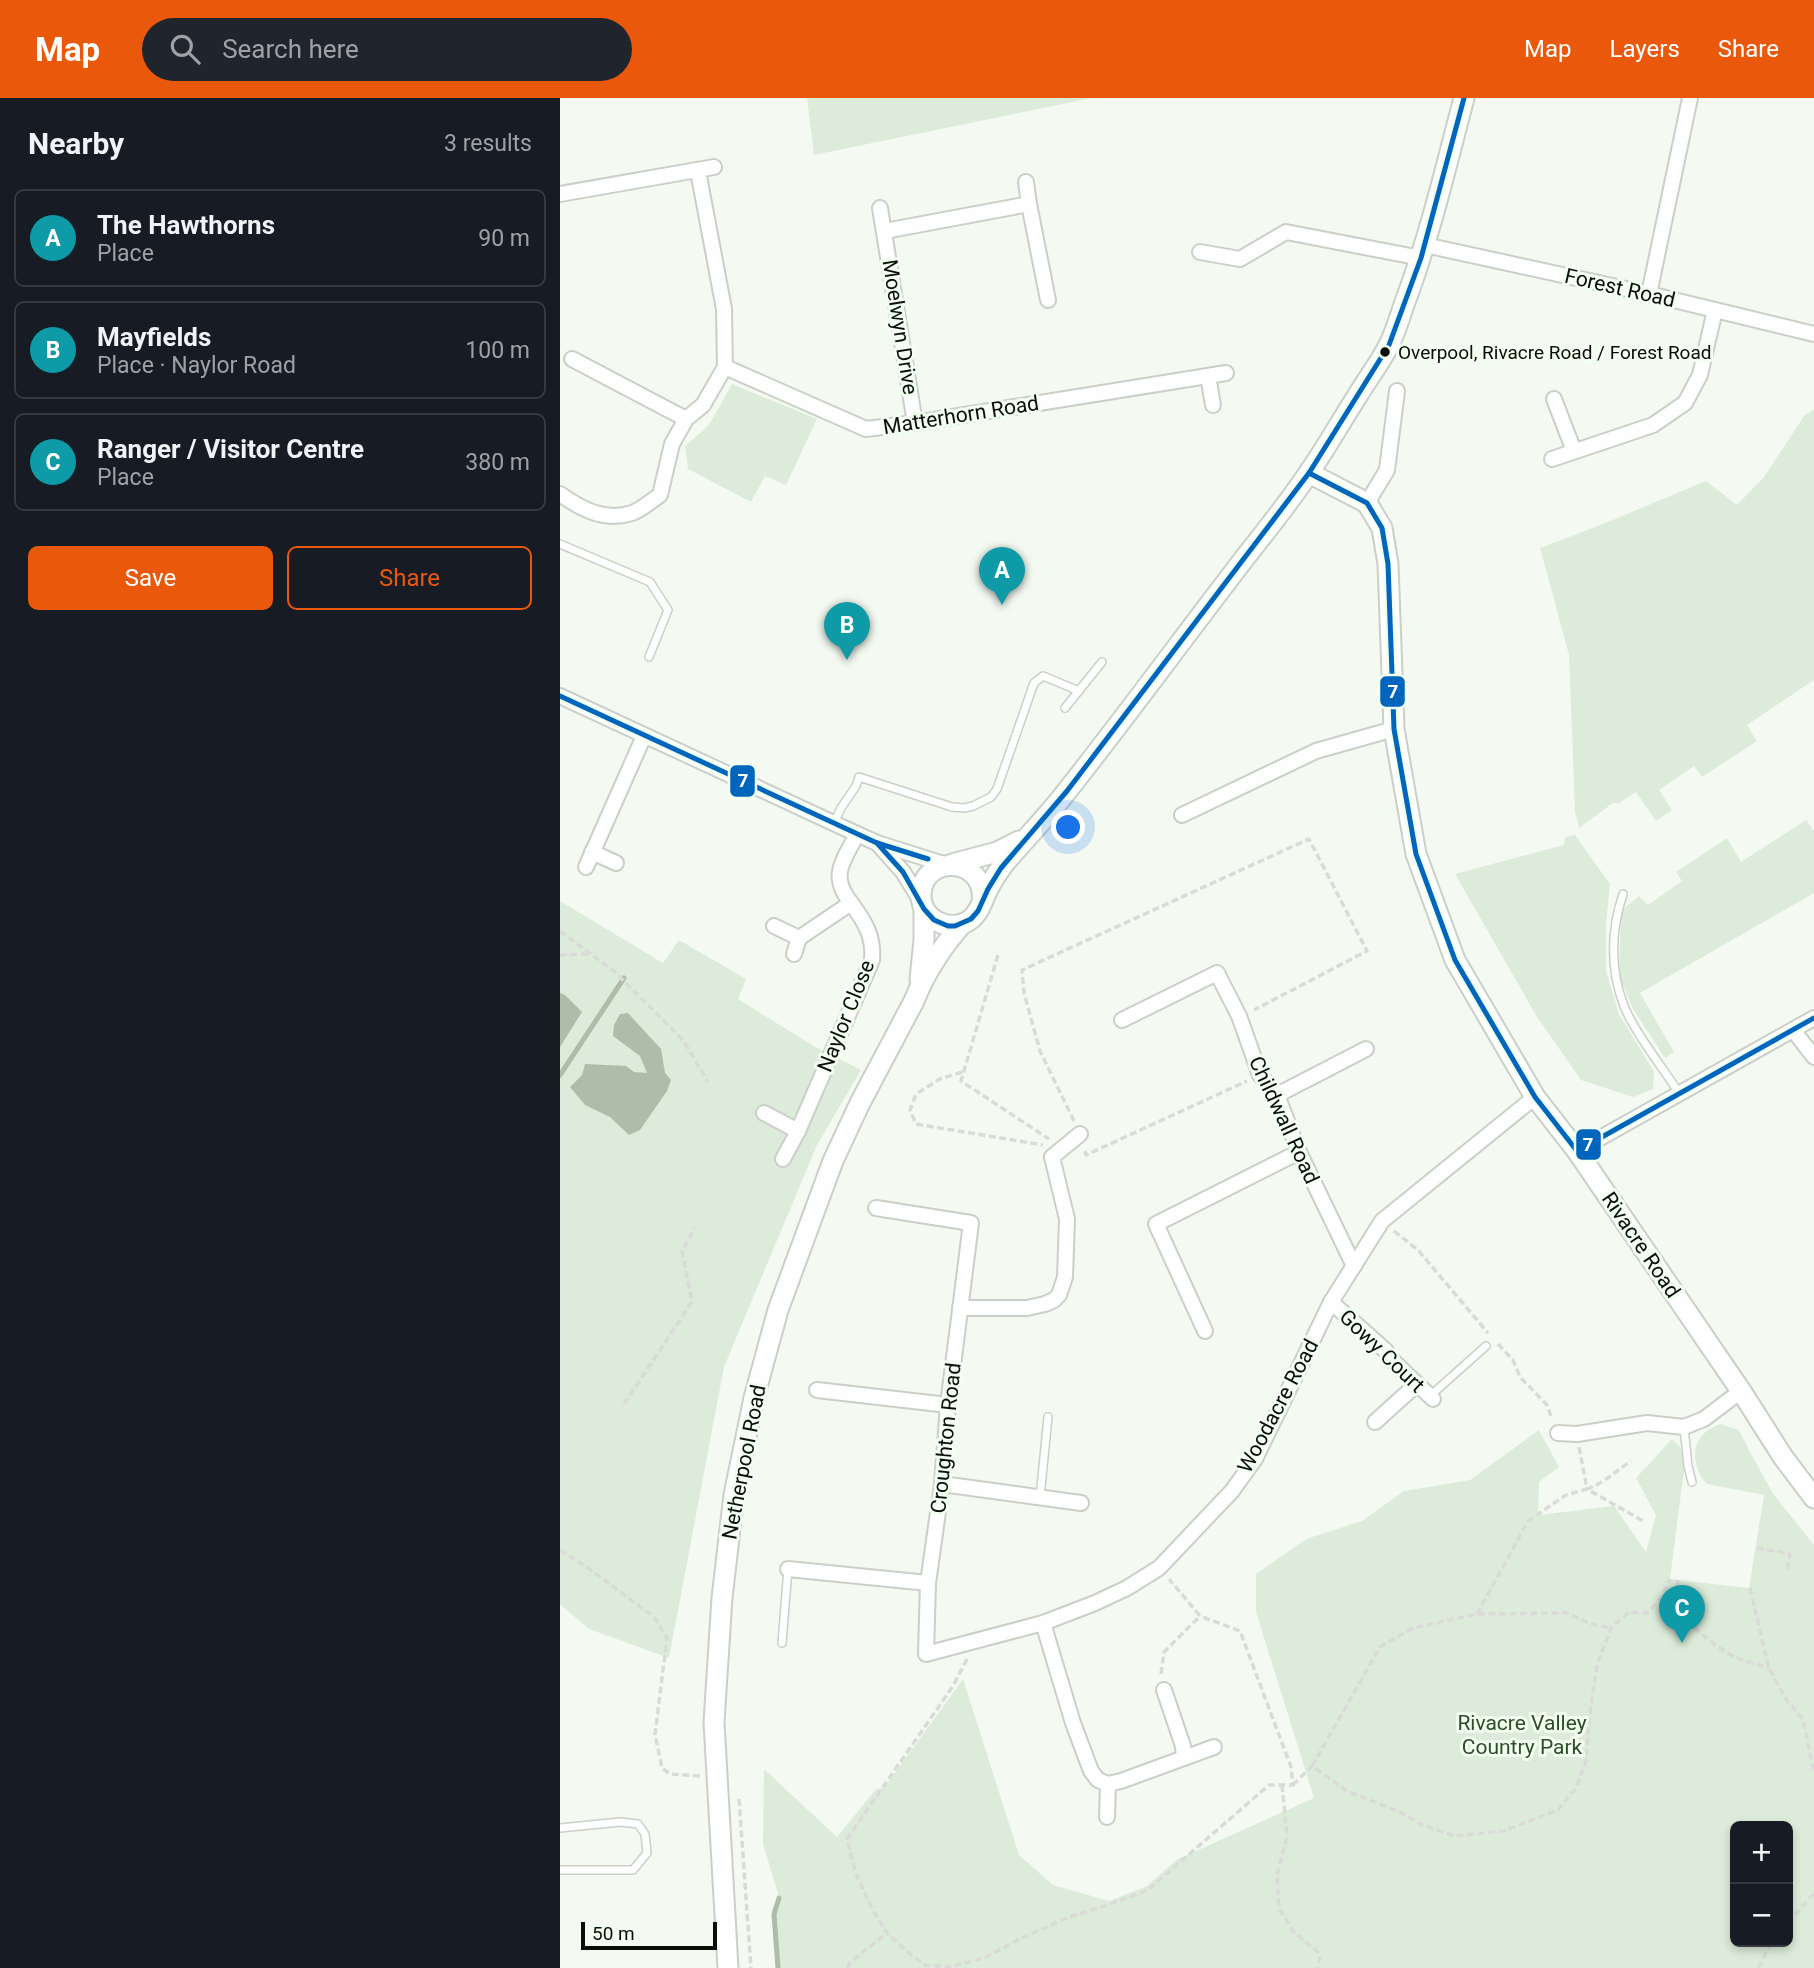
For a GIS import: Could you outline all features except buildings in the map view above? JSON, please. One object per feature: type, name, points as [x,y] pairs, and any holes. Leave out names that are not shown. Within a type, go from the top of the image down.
[{"type":"main road","points":[[1027,838],[997,852],[934,870],[927,877],[921,895],[930,917],[948,926],[962,924],[978,911],[994,878],[1074,782],[1309,473],[1389,345],[1423,252],[1464,98]]},
{"type":"main road","points":[[1309,473],[1367,503]]},
{"type":"main road","name":"Rivacre Road","points":[[1367,503],[1382,528],[1388,564],[1394,729],[1416,854],[1455,960],[1535,1097],[1577,1151],[1783,1457],[1814,1498]]},
{"type":"main road","points":[[949,865],[963,867],[977,878],[982,891],[982,903]]},
{"type":"main road","name":"Netherpool Road","points":[[919,987],[924,907]]},
{"type":"main road","name":"Netherpool Road","points":[[728,1968],[714,1722],[722,1598],[734,1495],[754,1398],[778,1310],[833,1161],[919,987],[948,939],[962,924]]},
{"type":"street","points":[[1649,294],[1690,98]]},
{"type":"street","points":[[560,194],[714,167]]},
{"type":"street","points":[[560,494],[581,509],[610,516],[633,513],[660,495],[672,444],[686,419],[703,405],[725,367],[724,309],[698,171]]},
{"type":"street","points":[[1026,182],[1048,300]]},
{"type":"street","name":"Moelwyn Drive","points":[[885,231],[1029,204]]},
{"type":"street","name":"Moelwyn Drive","points":[[880,208],[915,424]]},
{"type":"street","name":"Forest Road","points":[[1200,252],[1240,259],[1286,232],[1423,252],[1649,294],[1814,334]]},
{"type":"street","points":[[1552,459],[1653,425],[1685,403],[1700,375],[1715,310]]},
{"type":"street","points":[[572,359],[686,419]]},
{"type":"street","name":"Matterhorn Road","points":[[725,367],[866,429],[915,424],[1226,373]]},
{"type":"street","points":[[1208,376],[1213,405]]},
{"type":"street","points":[[1367,503],[1387,470],[1397,391]]},
{"type":"street","points":[[1554,398],[1574,451]]},
{"type":"street","points":[[560,696],[877,843],[949,865]]},
{"type":"street","points":[[1182,815],[1316,751],[1394,729]]},
{"type":"street","points":[[586,867],[644,736]]},
{"type":"street","name":"Naylor Close","points":[[783,1158],[798,1131],[872,960],[873,947],[865,921],[842,892],[839,882],[839,874],[857,834]]},
{"type":"street","points":[[877,843],[899,867],[924,907]]},
{"type":"street","points":[[592,852],[616,863]]},
{"type":"street","points":[[794,954],[799,939],[851,903]]},
{"type":"street","points":[[774,926],[799,939]]},
{"type":"street","name":"Childwall Road","points":[[1122,1020],[1217,973],[1239,1016],[1260,1075],[1277,1095],[1299,1152],[1354,1266]]},
{"type":"street","points":[[1577,1151],[1814,1018]]},
{"type":"street","points":[[1793,1030],[1814,1058]]},
{"type":"street","points":[[1277,1095],[1366,1049]]},
{"type":"street","name":"Woodacre Road","points":[[926,1654],[1043,1623],[1106,1598],[1159,1568],[1232,1491],[1255,1459],[1331,1302],[1382,1220],[1535,1097]]},
{"type":"street","points":[[764,1113],[798,1131]]},
{"type":"street","points":[[960,1308],[1027,1308],[1045,1304],[1059,1295],[1065,1277],[1067,1219],[1052,1157],[1080,1134]]},
{"type":"street","points":[[1205,1331],[1156,1224],[1299,1152]]},
{"type":"street","name":"Croughton Road","points":[[876,1208],[971,1223],[948,1405],[942,1484],[928,1583],[926,1654]]},
{"type":"street","name":"Gowy Court","points":[[1331,1302],[1432,1397]]},
{"type":"street","points":[[1375,1422],[1417,1384]]},
{"type":"street","points":[[817,1390],[948,1405]]},
{"type":"street","points":[[1559,1433],[1577,1434],[1647,1423],[1684,1427],[1704,1419],[1741,1391]]},
{"type":"street","points":[[942,1484],[1082,1503]]},
{"type":"street","points":[[788,1569],[928,1583]]},
{"type":"street","points":[[1043,1623],[1073,1723],[1091,1771],[1098,1780],[1108,1784],[1121,1781],[1214,1747]]},
{"type":"street","points":[[1164,1690],[1183,1746],[1184,1758]]},
{"type":"street","points":[[1107,1817],[1108,1784]]},
{"type":"lane","points":[[560,544],[650,582],[668,610],[649,657]]},
{"type":"lane","points":[[1065,708],[1102,662]]},
{"type":"lane","points":[[834,824],[859,777],[952,807],[964,808],[983,802],[991,797],[1002,780],[1034,683],[1043,677],[1079,691]]},
{"type":"lane","points":[[1623,894],[1616,915],[1613,939],[1615,967],[1624,1006],[1680,1094]]},
{"type":"lane","points":[[1432,1397],[1486,1346]]},
{"type":"lane","points":[[1040,1497],[1048,1417]]},
{"type":"lane","points":[[1684,1427],[1692,1482]]},
{"type":"lane","points":[[782,1643],[788,1569]]},
{"type":"lane","points":[[560,1828],[620,1822],[638,1824],[645,1834],[647,1853],[633,1870],[560,1870]]},
{"type":"path","points":[[560,931],[615,972],[684,1040],[708,1082]]},
{"type":"path","points":[[560,955],[591,954]]},
{"type":"path","points":[[998,955],[961,1081],[1063,1148]]},
{"type":"path","points":[[964,1071],[940,1079],[916,1094],[910,1110],[916,1124],[1063,1148]]},
{"type":"path","points":[[1382,1220],[1418,1250],[1513,1360],[1520,1377],[1547,1405],[1559,1433]]},
{"type":"path","points":[[624,1404],[692,1302],[682,1251],[695,1228]]},
{"type":"path","points":[[1577,1434],[1587,1489],[1643,1521]]},
{"type":"path","points":[[1476,1614],[1528,1521],[1566,1495],[1601,1484],[1631,1461]]},
{"type":"path","points":[[1757,1548],[1790,1554],[1787,1571]]},
{"type":"path","points":[[560,1550],[654,1618],[667,1638],[654,1734],[662,1768],[670,1774],[717,1777]]},
{"type":"path","points":[[1159,1568],[1200,1616],[1240,1631],[1291,1767],[1293,1785]]},
{"type":"path","points":[[1312,1766],[1347,1791],[1400,1812],[1422,1825],[1455,1836],[1503,1831],[1558,1810],[1576,1788],[1586,1761],[1597,1665],[1611,1628],[1629,1612],[1647,1613],[1661,1598],[1670,1579]]},
{"type":"path","points":[[1678,1580],[1678,1603],[1684,1616],[1695,1628],[1735,1657],[1769,1668]]},
{"type":"path","points":[[1750,1588],[1769,1668],[1786,1699],[1803,1719],[1814,1773]]},
{"type":"path","points":[[975,1642],[953,1686],[847,1839],[856,1874],[872,1909],[887,1933],[925,1965],[949,1967],[984,1958],[1069,1917],[1148,1890],[1269,1785],[1293,1785],[1312,1766],[1380,1647],[1413,1628],[1476,1614],[1567,1614],[1591,1624],[1611,1628]]},
{"type":"path","points":[[1164,1690],[1161,1671],[1164,1652],[1200,1616]]},
{"type":"path","points":[[1282,1785],[1286,1836],[1277,1875],[1279,1909],[1293,1931],[1320,1954],[1318,1968]]},
{"type":"path","points":[[738,1790],[751,1968]]},
{"type":"path","points":[[1793,1917],[1814,1894]]},
{"type":"path","points":[[848,1968],[849,1963],[887,1933]]},
{"type":"path","points":[[1758,1968],[1769,1947]]},
{"type":"path","points":[[972,1962],[973,1968]]},
{"type":"green space","points":[[807,98],[1092,98],[814,155]]},
{"type":"green space","points":[[732,384],[817,419],[786,485],[765,476],[751,502],[688,469],[685,446],[709,425]]},
{"type":"green space","points":[[1814,409],[1814,680],[1747,725],[1757,741],[1702,777],[1694,766],[1659,790],[1672,810],[1656,821],[1636,792],[1619,803],[1613,803],[1579,828],[1575,812],[1569,655],[1540,548],[1706,481],[1737,505],[1764,477],[1804,416]]},
{"type":"green space","points":[[1806,820],[1814,831],[1814,893],[1640,993],[1674,1052],[1665,1058],[1633,1009],[1619,976],[1621,911],[1639,896],[1648,905],[1682,881],[1676,872],[1727,838],[1741,862]]},
{"type":"green space","points":[[1575,835],[1610,884],[1606,923],[1606,971],[1619,1014],[1654,1072],[1653,1089],[1633,1097],[1581,1080],[1537,1017],[1455,874],[1564,845],[1565,837]]},
{"type":"green space","points":[[560,901],[663,963],[679,940],[746,979],[738,999],[812,1045],[861,1070],[817,1145],[724,1367],[669,1658],[589,1629],[560,1604]]},
{"type":"green space","name":"Rivacre Valley Country Park","points":[[1720,1424],[1739,1430],[1774,1495],[1814,1545],[1814,1968],[778,1968],[774,1914],[779,1897],[763,1844],[764,1769],[837,1837],[876,1789],[884,1788],[963,1679],[1019,1855],[1053,1885],[1109,1901],[1147,1886],[1176,1860],[1314,1798],[1256,1612],[1256,1574],[1306,1539],[1362,1521],[1404,1491],[1470,1480],[1539,1430],[1559,1467],[1539,1482],[1538,1515],[1614,1506],[1646,1552],[1656,1515],[1636,1478],[1672,1439],[1680,1447],[1685,1462],[1670,1579],[1749,1588],[1764,1495],[1707,1484],[1695,1458],[1698,1442],[1703,1434]]},
{"type":"shaded area","points":[[560,993],[582,1012],[560,1047]]},
{"type":"shaded area","points":[[628,1013],[661,1049],[665,1073],[671,1080],[667,1091],[640,1130],[629,1135],[610,1117],[585,1105],[570,1087],[582,1075],[585,1064],[626,1066],[634,1072],[647,1073],[640,1056],[613,1036],[614,1025],[620,1014]]},
{"type":"waterway","points":[[560,1075],[624,978]]},
{"type":"waterway","points":[[778,1968],[774,1914],[779,1898]]},
{"type":"transit line","name":"7","points":[[877,843],[903,872],[924,909],[934,920],[955,926],[971,919],[978,911],[1001,868],[1067,791],[1309,473],[1389,345],[1421,258],[1464,98]]},
{"type":"transit line","name":"7","points":[[1309,473],[1367,503],[1382,528],[1388,564],[1394,729],[1416,854],[1455,960],[1535,1097],[1577,1151],[1814,1018]]},
{"type":"transit line","name":"7","points":[[560,696],[877,843],[928,859]]},
{"type":"place","name":"Overpool, Rivacre Road / Forest Road","points":[[1385,352]]},
{"type":"place","name":"The Hawthorns","points":[[1002,605]]},
{"type":"place","name":"Mayfields","points":[[847,660]]},
{"type":"place","name":"Ranger / Visitor Centre","points":[[1682,1643]]}]
